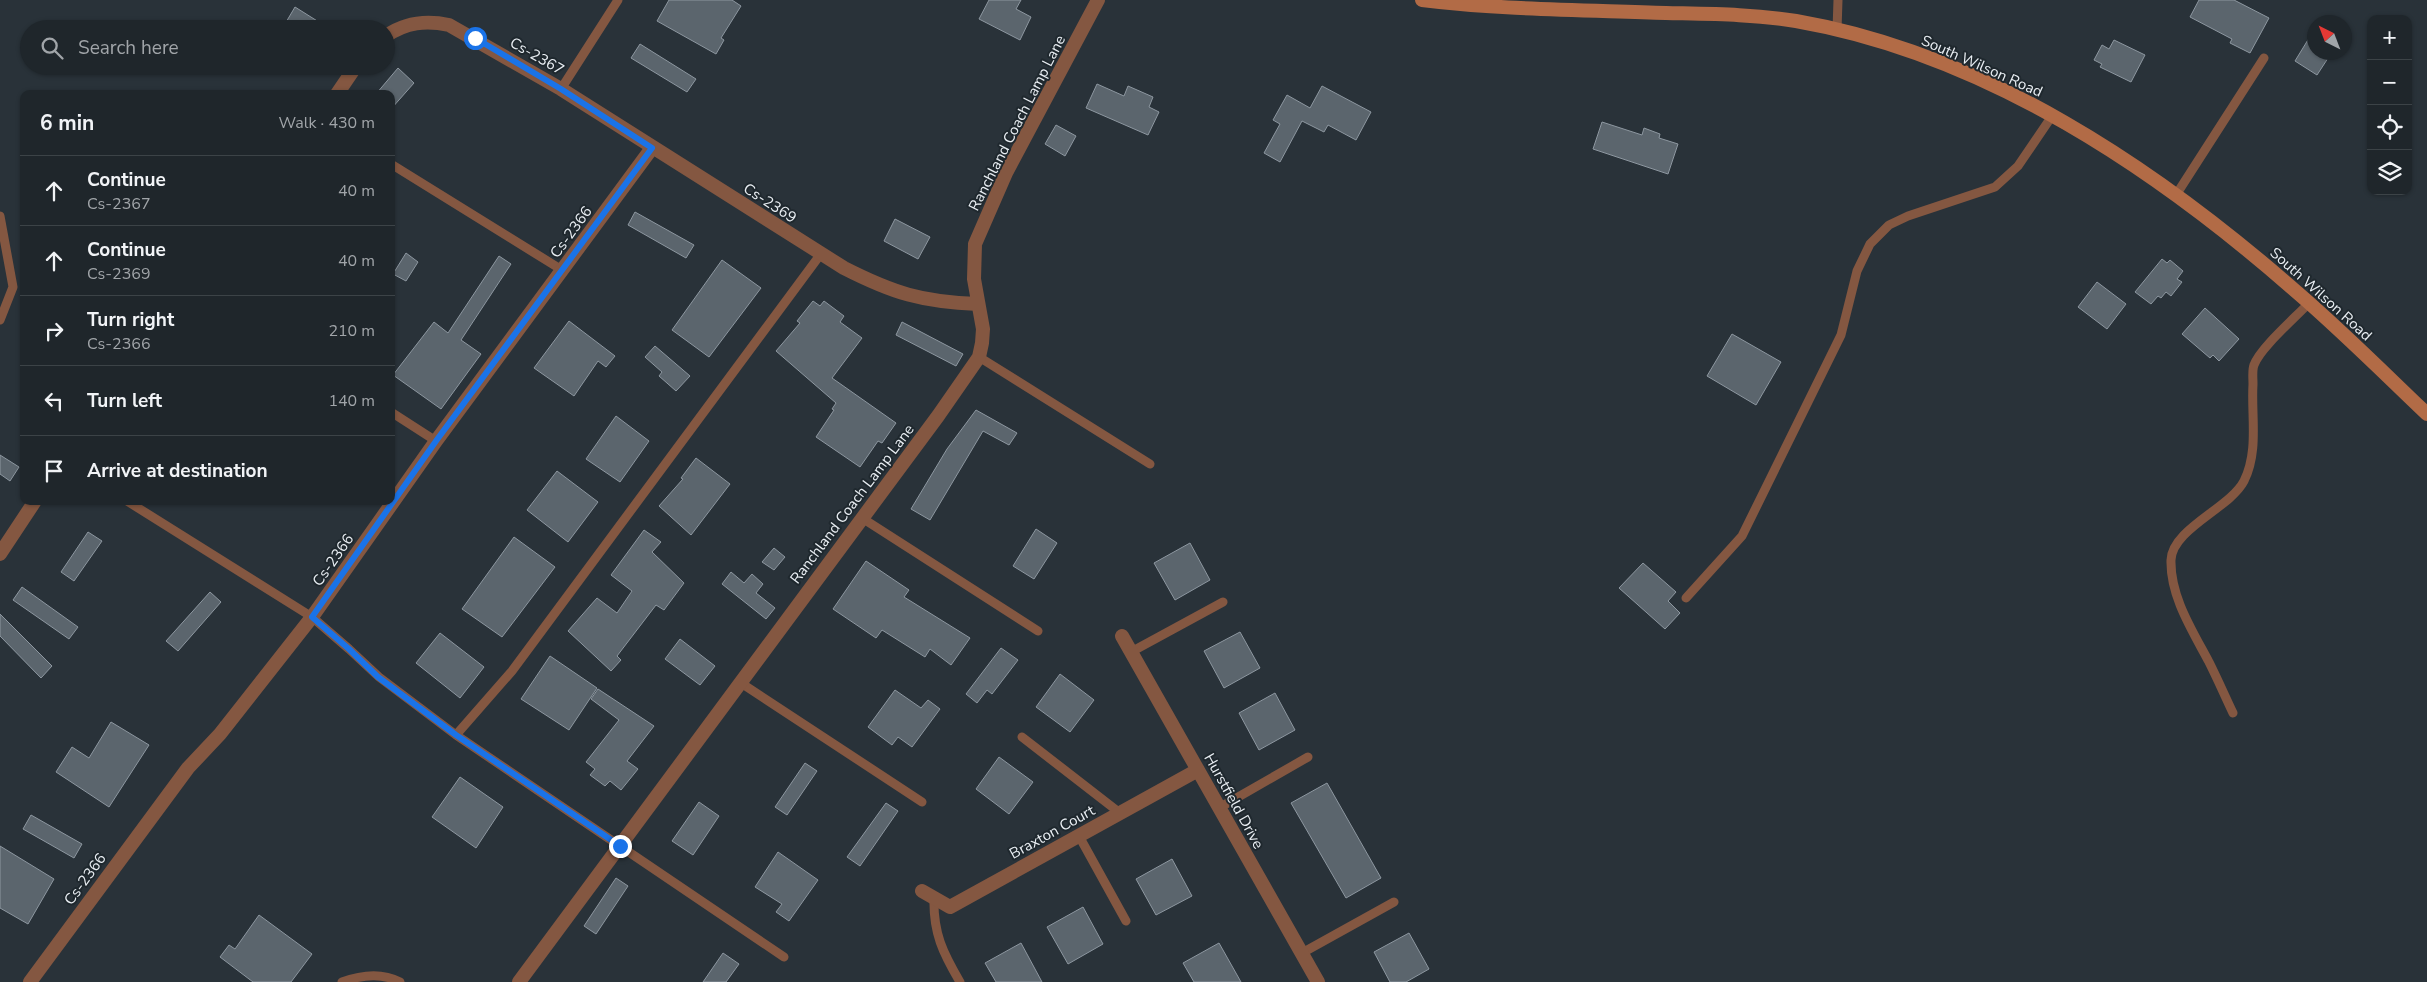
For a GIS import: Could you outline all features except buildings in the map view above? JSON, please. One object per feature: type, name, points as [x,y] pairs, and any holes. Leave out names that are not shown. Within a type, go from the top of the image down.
[{"type":"main road","name":"South Wilson Road","points":[[1422,0],[1532,9],[1744,15],[1796,21],[1836,30],[1898,48],[1948,66],[2052,116],[2111,151],[2176,195],[2238,243],[2309,303],[2427,414]]},
{"type":"street","name":"Ranchland Coach Lamp Lane","points":[[520,982],[938,416],[979,357],[983,329],[974,270],[974,244],[1006,173],[1098,0]]},
{"type":"street","name":"Cs-2367","points":[[395,31],[407,25],[432,21],[449,25],[561,89]]},
{"type":"street","points":[[340,90],[350,75]]},
{"type":"street","name":"Cs-2369","points":[[561,89],[820,255],[875,284],[906,295],[942,303],[978,304]]},
{"type":"street","name":"Cs-2366","points":[[395,499],[652,148]]},
{"type":"street","points":[[0,554],[32,505]]},
{"type":"street","name":"Cs-2366","points":[[30,982],[188,768],[220,734],[312,617],[391,505]]},
{"type":"street","name":"Hurstfield Drive","points":[[1122,636],[1318,982]]},
{"type":"street","name":"Braxton Court","points":[[928,894],[950,907],[1198,770]]},
{"type":"lane","points":[[561,89],[618,0]]},
{"type":"lane","points":[[1836,30],[1838,0]]},
{"type":"lane","points":[[2176,195],[2264,58]]},
{"type":"lane","points":[[1686,598],[1742,536],[1841,335],[1857,271],[1870,244],[1889,225],[1908,216],[1995,187],[2018,166],[2052,116]]},
{"type":"lane","points":[[395,166],[562,270]]},
{"type":"lane","points":[[0,216],[13,287],[0,320]]},
{"type":"lane","points":[[456,735],[512,671],[820,255]]},
{"type":"lane","points":[[2233,713],[2172,584],[2171,557],[2183,536],[2202,519],[2225,503],[2243,483],[2250,465],[2253,439],[2254,365],[2267,346],[2309,303]]},
{"type":"lane","points":[[979,357],[1150,464]]},
{"type":"lane","points":[[395,415],[436,441]]},
{"type":"lane","points":[[133,505],[312,617],[378,677],[456,735],[784,957]]},
{"type":"lane","points":[[862,518],[1038,630]]},
{"type":"lane","points":[[1131,652],[1223,602]]},
{"type":"lane","points":[[741,683],[922,802]]},
{"type":"lane","points":[[1022,737],[1120,813]]},
{"type":"lane","points":[[1219,808],[1308,757]]},
{"type":"lane","points":[[1079,836],[1126,921]]},
{"type":"lane","points":[[928,894],[933,921],[945,956],[960,982]]},
{"type":"lane","points":[[1302,953],[1394,902]]},
{"type":"lane","points":[[342,982],[358,976],[377,975],[400,982]]},
{"type":"route","points":[[475,38],[561,89],[652,148],[436,441],[312,617],[378,677],[456,735],[620,846]]}]
